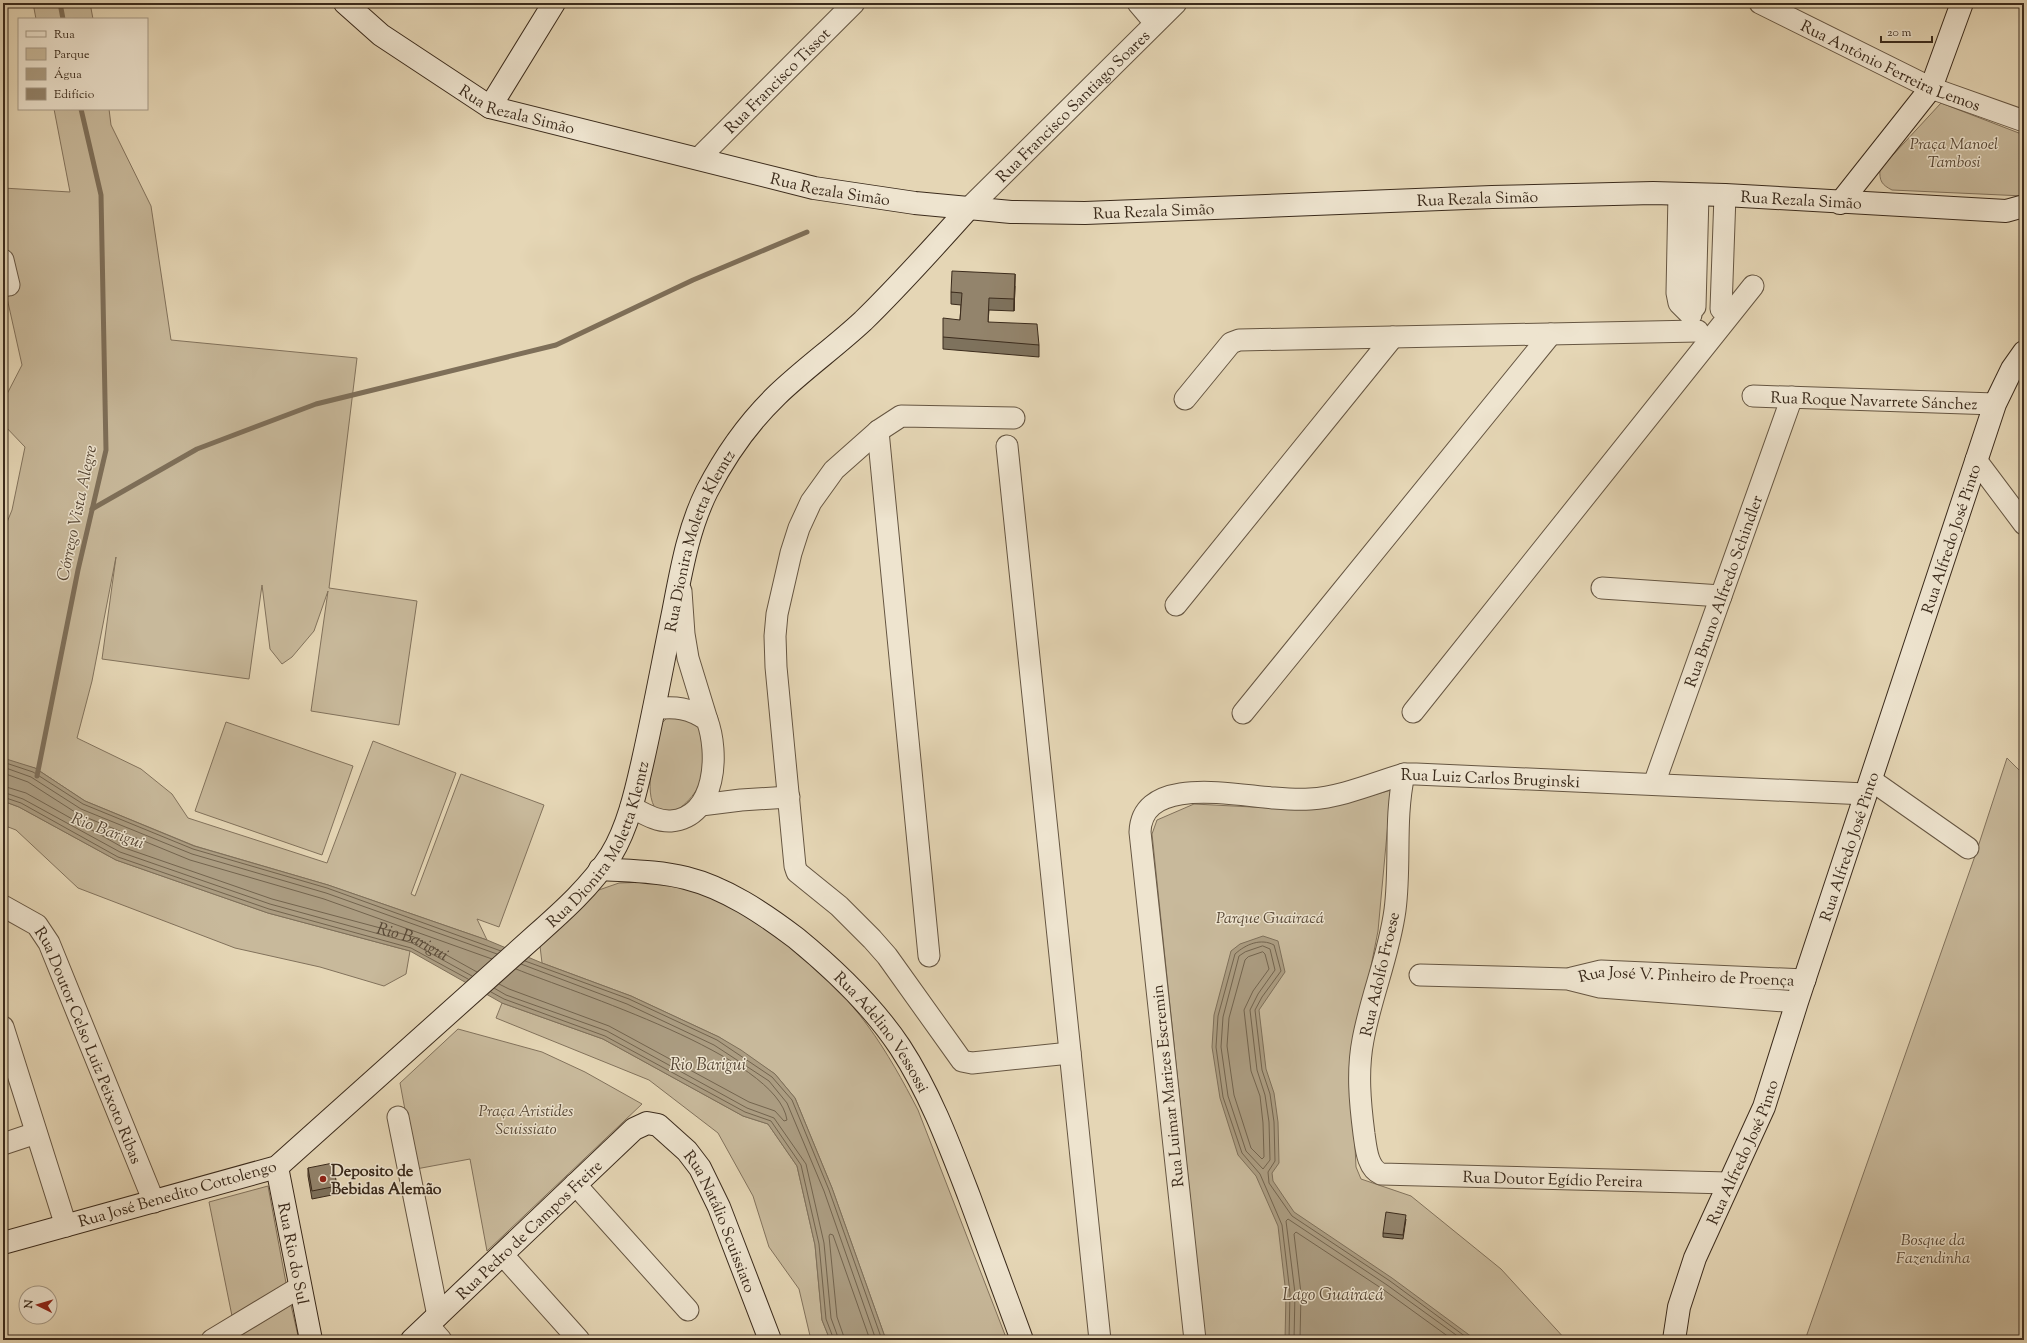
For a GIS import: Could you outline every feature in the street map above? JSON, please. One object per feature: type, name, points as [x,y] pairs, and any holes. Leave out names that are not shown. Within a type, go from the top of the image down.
[{"type":"main road","name":"Rua Rezala Simão","points":[[345,3],[381,35],[490,107],[699,158],[814,188],[868,197],[1011,212],[1085,213],[1537,195],[1689,194],[2018,212]]},
{"type":"main road","points":[[490,107],[554,3]]},
{"type":"main road","points":[[1840,203],[1932,88],[1962,3]]},
{"type":"main road","name":"Rua Dionira Moletta Klemtz","points":[[444,1019],[574,899],[600,869],[618,840],[631,807],[654,709],[680,574],[696,517],[706,493],[736,442],[776,396],[837,344],[884,300],[968,208]]},
{"type":"main road","name":"Rua Alfredo José Pinto","points":[[1674,1340],[1679,1307],[1689,1276],[1728,1184],[1751,1138],[1764,1107],[1797,1002],[1995,404],[2009,374],[2024,352]]},
{"type":"main road","name":"Rua Adelino Vessossi","points":[[600,869],[654,873],[686,878],[734,897],[774,922],[809,949],[848,984],[869,1006],[900,1047],[914,1069],[940,1121],[1022,1340]]},
{"type":"main road","name":"Rua José Benedito Cottolengo","points":[[3,1243],[277,1168],[444,1019]]},
{"type":"main road","name":"Rua Pedro de Campos Freire","points":[[412,1340],[436,1327],[502,1254],[634,1129],[647,1122]]},
{"type":"main road","name":"Rua Natálio Scuissiato","points":[[647,1122],[658,1125],[664,1129],[687,1151],[700,1168],[719,1207],[770,1340]]},
{"type":"main road","name":"Rua Rio do Sul","points":[[277,1168],[311,1340]]},
{"type":"street","name":"Rua Francisco Tissot","points":[[699,158],[854,3]]},
{"type":"street","points":[[1138,3],[1155,22]]},
{"type":"street","name":"Rua Francisco Santiago Soares","points":[[968,208],[1155,22],[1176,3]]},
{"type":"street","name":"Rua Antônio Ferreira Lemos","points":[[1760,3],[1932,88],[2024,121]]},
{"type":"street","points":[[1689,194],[1695,318],[1712,333],[1720,318],[1725,195]]},
{"type":"street","points":[[3,260],[9,285],[3,286]]},
{"type":"street","points":[[1413,712],[1720,318],[1753,286]]},
{"type":"street","points":[[1695,318],[1703,302],[1708,301],[1718,305],[1720,318]]},
{"type":"street","points":[[1185,399],[1231,343],[1235,341],[1551,334],[1695,318]]},
{"type":"street","points":[[1243,713],[1551,334]]},
{"type":"street","points":[[1176,604],[1393,337]]},
{"type":"street","name":"Rua Roque Navarrete Sánchez","points":[[1753,396],[1995,404]]},
{"type":"street","name":"Rua Bruno Alfredo Schindler","points":[[1654,784],[1792,397]]},
{"type":"street","points":[[1014,418],[901,416],[878,431],[847,457],[822,486],[799,528],[785,574],[777,614],[775,652],[788,797],[795,866],[797,872],[839,906],[872,939],[891,961],[962,1061],[972,1063],[1070,1053]]},
{"type":"street","points":[[878,431],[929,956]]},
{"type":"street","points":[[1006,446],[1100,1340]]},
{"type":"street","points":[[1976,460],[2024,524]]},
{"type":"street","points":[[631,807],[662,820],[672,821],[693,812],[701,805],[706,796],[713,761],[713,745],[688,658],[684,634],[680,574]]},
{"type":"street","points":[[1602,588],[1721,596]]},
{"type":"street","points":[[654,709],[669,707],[682,708],[696,712],[707,720]]},
{"type":"street","name":"Rua Luiz Carlos Bruginski","points":[[1140,832],[1143,817],[1148,810],[1156,803],[1180,794],[1214,792],[1273,798],[1311,799],[1329,796],[1404,774],[1654,784],[1868,787]]},
{"type":"street","name":"Rua Adolfo Froese","points":[[1377,1172],[1369,1160],[1365,1143],[1360,1094],[1360,1063],[1368,1016],[1386,956],[1395,910],[1399,797],[1404,774]]},
{"type":"street","points":[[1868,787],[1968,848]]},
{"type":"street","points":[[701,805],[741,800],[788,797]]},
{"type":"street","name":"Rua Luimar Marizes Escremin","points":[[1140,832],[1195,1340]]},
{"type":"street","name":"Rua Doutor Celso Luiz Peixoto Ribas","points":[[3,906],[37,925],[49,943],[154,1202]]},
{"type":"street","name":"Rua José V. Pinheiro de Proença","points":[[1568,979],[1601,971],[1805,980]]},
{"type":"street","name":"Rua José V. Pinheiro de Proença","points":[[1420,975],[1568,979],[1600,987],[1797,1002]]},
{"type":"street","points":[[3,1027],[8,1058],[36,1133],[66,1226]]},
{"type":"street","points":[[398,1117],[436,1327]]},
{"type":"street","points":[[3,1144],[36,1133]]},
{"type":"street","name":"Rua Doutor Egídio Pereira","points":[[1377,1172],[1389,1174],[1728,1184]]},
{"type":"street","points":[[575,1184],[688,1310]]},
{"type":"street","points":[[502,1254],[579,1340]]},
{"type":"street","points":[[212,1340],[300,1287]]},
{"type":"green space","points":[[33,3],[90,3],[93,18],[36,18]]},
{"type":"green space","name":"Praça Manoel Tambosi","points":[[1941,103],[2024,135],[2024,196],[1892,190],[1882,182],[1880,177],[1880,169]]},
{"type":"green space","points":[[54,110],[109,110],[111,125],[151,206],[171,340],[357,358],[329,588],[417,601],[399,725],[311,711],[328,591],[314,631],[292,657],[282,664],[270,649],[262,585],[249,679],[102,659],[116,557],[92,681],[77,738],[141,769],[172,794],[188,818],[327,863],[373,741],[456,773],[411,894],[415,896],[461,774],[544,805],[499,927],[477,919],[487,940],[328,885],[195,846],[85,801],[35,768],[3,761],[3,532],[12,510],[25,447],[3,424],[7,394],[22,365],[3,280],[3,188],[70,192]]},
{"type":"green space","points":[[676,715],[701,727],[705,757],[703,776],[692,797],[680,808],[674,812],[657,811],[652,802],[650,792],[650,780],[654,756],[662,723],[669,716]]},
{"type":"green space","points":[[226,722],[353,766],[322,855],[195,811]]},
{"type":"green space","name":"Bosque da Fazendinha","points":[[2007,758],[2024,775],[2024,1340],[1805,1340],[1976,853]]},
{"type":"green space","name":"Parque Guairacá","points":[[1391,790],[1378,931],[1354,1052],[1352,1084],[1356,1167],[1361,1179],[1411,1196],[1501,1269],[1566,1340],[1205,1340],[1152,834],[1157,820],[1194,804],[1291,809],[1346,803]]},
{"type":"green space","points":[[3,801],[19,807],[116,860],[268,913],[410,951],[406,974],[384,986],[320,967],[235,948],[78,888],[16,830],[3,825]]},
{"type":"green space","points":[[648,882],[681,888],[717,900],[766,928],[790,946],[833,985],[868,1026],[882,1046],[907,1088],[918,1110],[1007,1340],[886,1340],[832,1188],[795,1098],[775,1074],[719,1037],[631,996],[542,963],[540,946],[593,892],[619,883]]},
{"type":"green space","points":[[502,1003],[603,1039],[743,1116],[768,1124],[797,1166],[815,1245],[822,1320],[830,1340],[811,1340],[799,1289],[769,1247],[753,1196],[718,1133],[649,1080],[496,1018]]},
{"type":"green space","name":"Praça Aristides Scuissiato","points":[[458,1029],[542,1052],[585,1072],[642,1104],[487,1251],[470,1159],[416,1169],[400,1083]]},
{"type":"green space","points":[[268,1186],[286,1283],[232,1316],[209,1202]]},
{"type":"green space","points":[[291,1305],[299,1340],[237,1340],[236,1338]]},
{"type":"water","name":"Rio Barigui","points":[[3,758],[35,768],[85,801],[194,846],[328,885],[487,940],[542,963],[631,996],[719,1037],[741,1050],[775,1074],[795,1098],[832,1188],[886,1340],[830,1340],[822,1320],[815,1245],[797,1166],[768,1124],[743,1116],[603,1039],[502,1003],[410,951],[268,913],[116,860],[19,807],[3,801]]},
{"type":"water","name":"Lago Guairacá","points":[[1263,936],[1278,941],[1285,972],[1259,1010],[1266,1069],[1274,1093],[1278,1122],[1279,1163],[1272,1173],[1273,1181],[1294,1212],[1392,1278],[1476,1340],[1285,1340],[1286,1294],[1278,1226],[1256,1176],[1238,1155],[1220,1098],[1212,1047],[1214,1015],[1231,951],[1240,944]]},
{"type":"building","points":[[952,271],[1015,274],[1014,299],[989,298],[988,322],[1037,324],[1039,345],[943,337],[943,318],[960,320],[962,293],[951,292]]},
{"type":"building","points":[[333,1163],[337,1186],[312,1191],[308,1168]]},
{"type":"building","points":[[1386,1212],[1406,1215],[1403,1235],[1383,1233]]},
{"type":"waterway","name":"Córrego Vista Alegre","points":[[60,3],[63,18]]},
{"type":"waterway","name":"Córrego Vista Alegre","points":[[37,776],[78,570],[106,450],[101,195],[81,110]]},
{"type":"waterway","points":[[92,509],[197,449],[316,404],[556,345],[693,280],[807,232]]},
{"type":"place","name":"Deposito de Bebidas Alemão","points":[[323,1179]]}]
